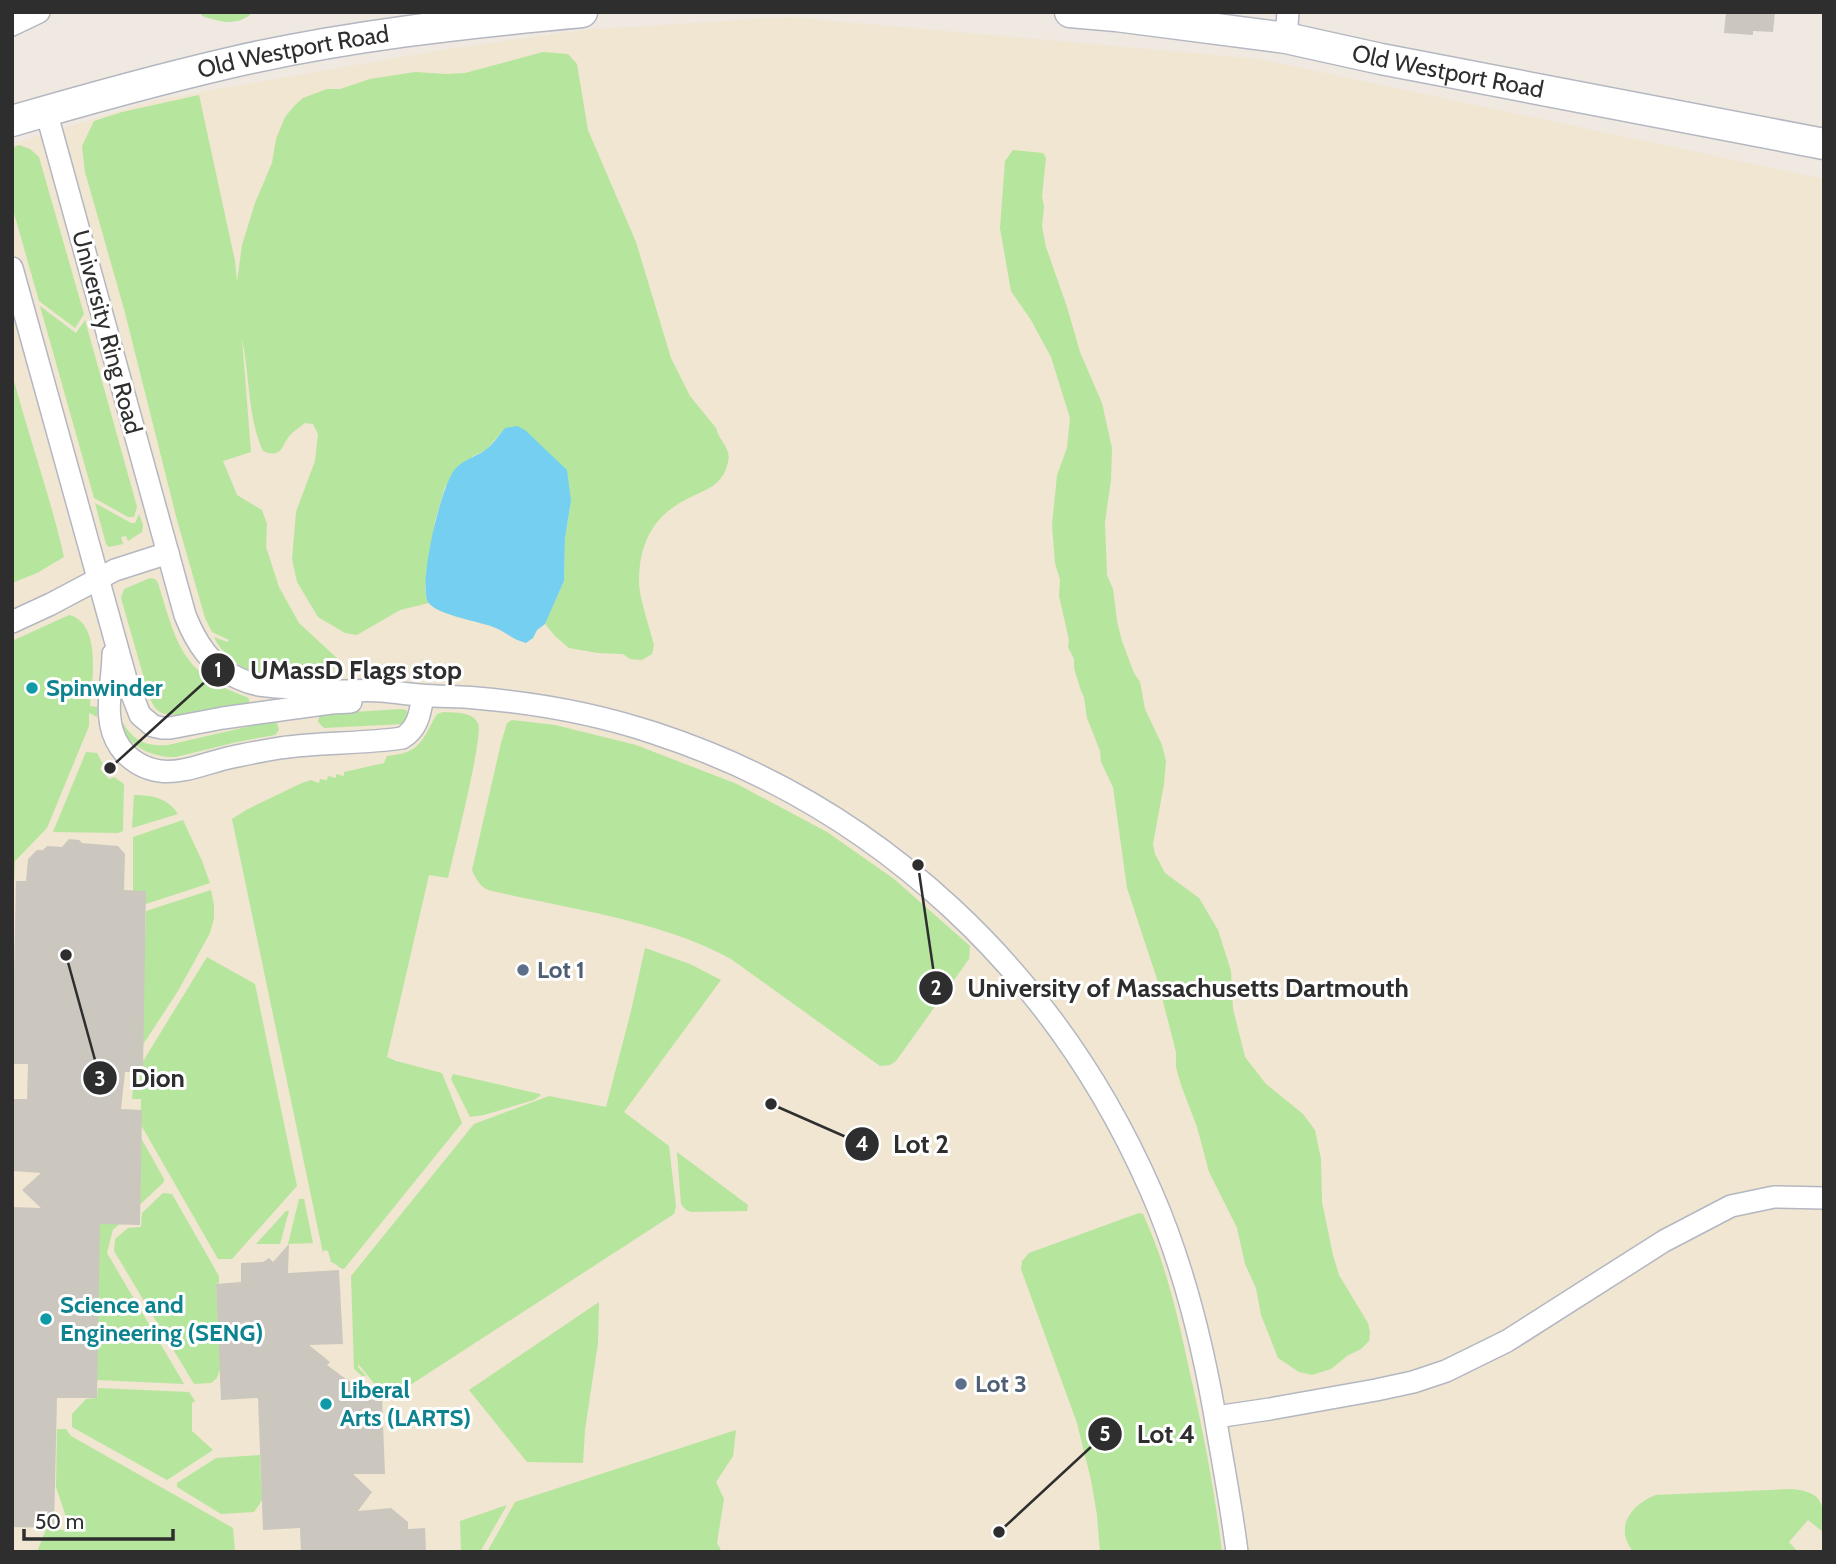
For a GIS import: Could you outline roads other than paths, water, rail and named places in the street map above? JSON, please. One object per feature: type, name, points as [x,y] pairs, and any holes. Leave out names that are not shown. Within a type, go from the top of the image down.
[{"type":"main road","name":"Old Westport Road","points":[[12,121],[230,63],[396,33],[582,12]]},
{"type":"main road","name":"Old Westport Road","points":[[1070,12],[1287,25],[1381,59],[1824,145]]},
{"type":"street","points":[[12,25],[39,12]]},
{"type":"street","name":"University Ring Road","points":[[46,111],[186,615],[197,641],[213,662],[235,677],[269,687],[378,690],[423,696],[498,700],[573,712],[629,725],[704,751],[820,808],[894,859],[943,900],[1002,958],[1048,1014],[1087,1068],[1118,1122],[1152,1192],[1173,1249],[1198,1338],[1216,1417],[1237,1552]]},
{"type":"street","name":"University Ring Road","points":[[12,268],[112,627],[136,707],[146,721],[153,726],[170,729],[223,718],[331,703],[423,696]]},
{"type":"street","points":[[12,622],[115,570],[168,553]]},
{"type":"street","points":[[112,627],[113,667],[109,711],[112,732],[126,755],[150,769],[169,772],[278,748],[402,738],[409,734],[417,722],[423,696]]},
{"type":"street","points":[[1216,1417],[1413,1382],[1446,1371],[1507,1341],[1664,1241],[1731,1206],[1774,1197],[1824,1198]]},
{"type":"water","points":[[517,426],[525,430],[567,470],[571,501],[565,538],[564,581],[545,624],[526,643],[491,626],[440,611],[428,602],[426,592],[433,534],[450,477],[459,465],[487,449],[505,428]]},
{"type":"place","name":"Spinwinder","points":[[32,688]]},
{"type":"place","name":"UMassD Flags stop","points":[[110,768]]},
{"type":"place","name":"University of Massachusetts Dartmouth","points":[[918,865]]},
{"type":"place","name":"Dion","points":[[66,955]]},
{"type":"place","name":"Lot 1","points":[[523,970]]},
{"type":"place","name":"Lot 2","points":[[771,1104]]},
{"type":"place","name":"Science and Engineering (SENG)","points":[[46,1319]]},
{"type":"place","name":"Lot 3","points":[[961,1384]]},
{"type":"place","name":"Liberal Arts (LARTS)","points":[[326,1404]]},
{"type":"place","name":"Lot 4","points":[[999,1532]]}]
